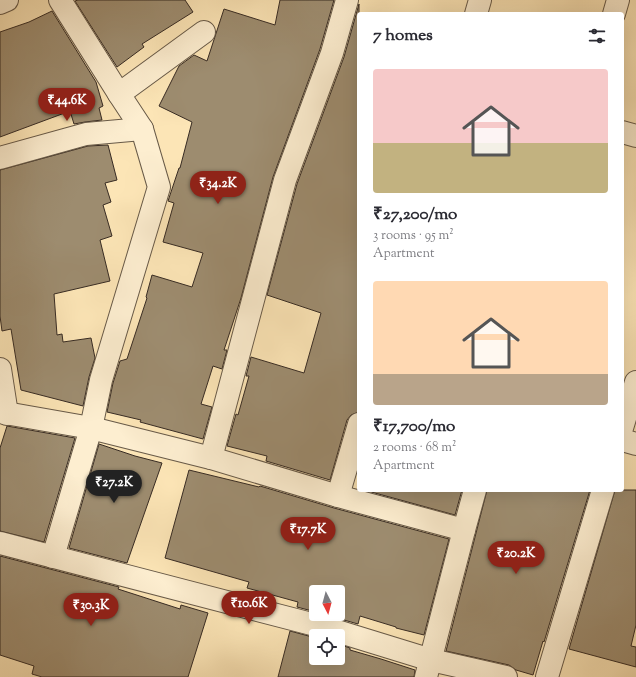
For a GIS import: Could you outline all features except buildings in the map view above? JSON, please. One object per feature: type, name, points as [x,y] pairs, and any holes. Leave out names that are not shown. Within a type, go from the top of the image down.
[{"type":"street","points":[[0,3],[7,0]]},
{"type":"street","points":[[53,557],[91,428],[100,380],[159,187],[142,129],[60,0]]},
{"type":"street","points":[[211,458],[285,180],[332,53],[347,0]]},
{"type":"street","points":[[477,12],[480,0]]},
{"type":"street","points":[[615,12],[618,0]]},
{"type":"street","points":[[119,94],[204,32]]},
{"type":"street","points":[[0,158],[86,134],[142,129]]},
{"type":"street","points":[[624,133],[636,136]]},
{"type":"street","points":[[0,369],[3,413],[91,428],[211,458],[338,496],[464,530]]},
{"type":"street","points":[[624,421],[636,382]]},
{"type":"street","points":[[338,496],[357,431]]},
{"type":"street","points":[[624,441],[636,444]]},
{"type":"street","points":[[429,669],[474,492]]},
{"type":"street","points":[[547,677],[602,492]]},
{"type":"street","points":[[0,543],[327,628],[429,669],[506,677]]}]
